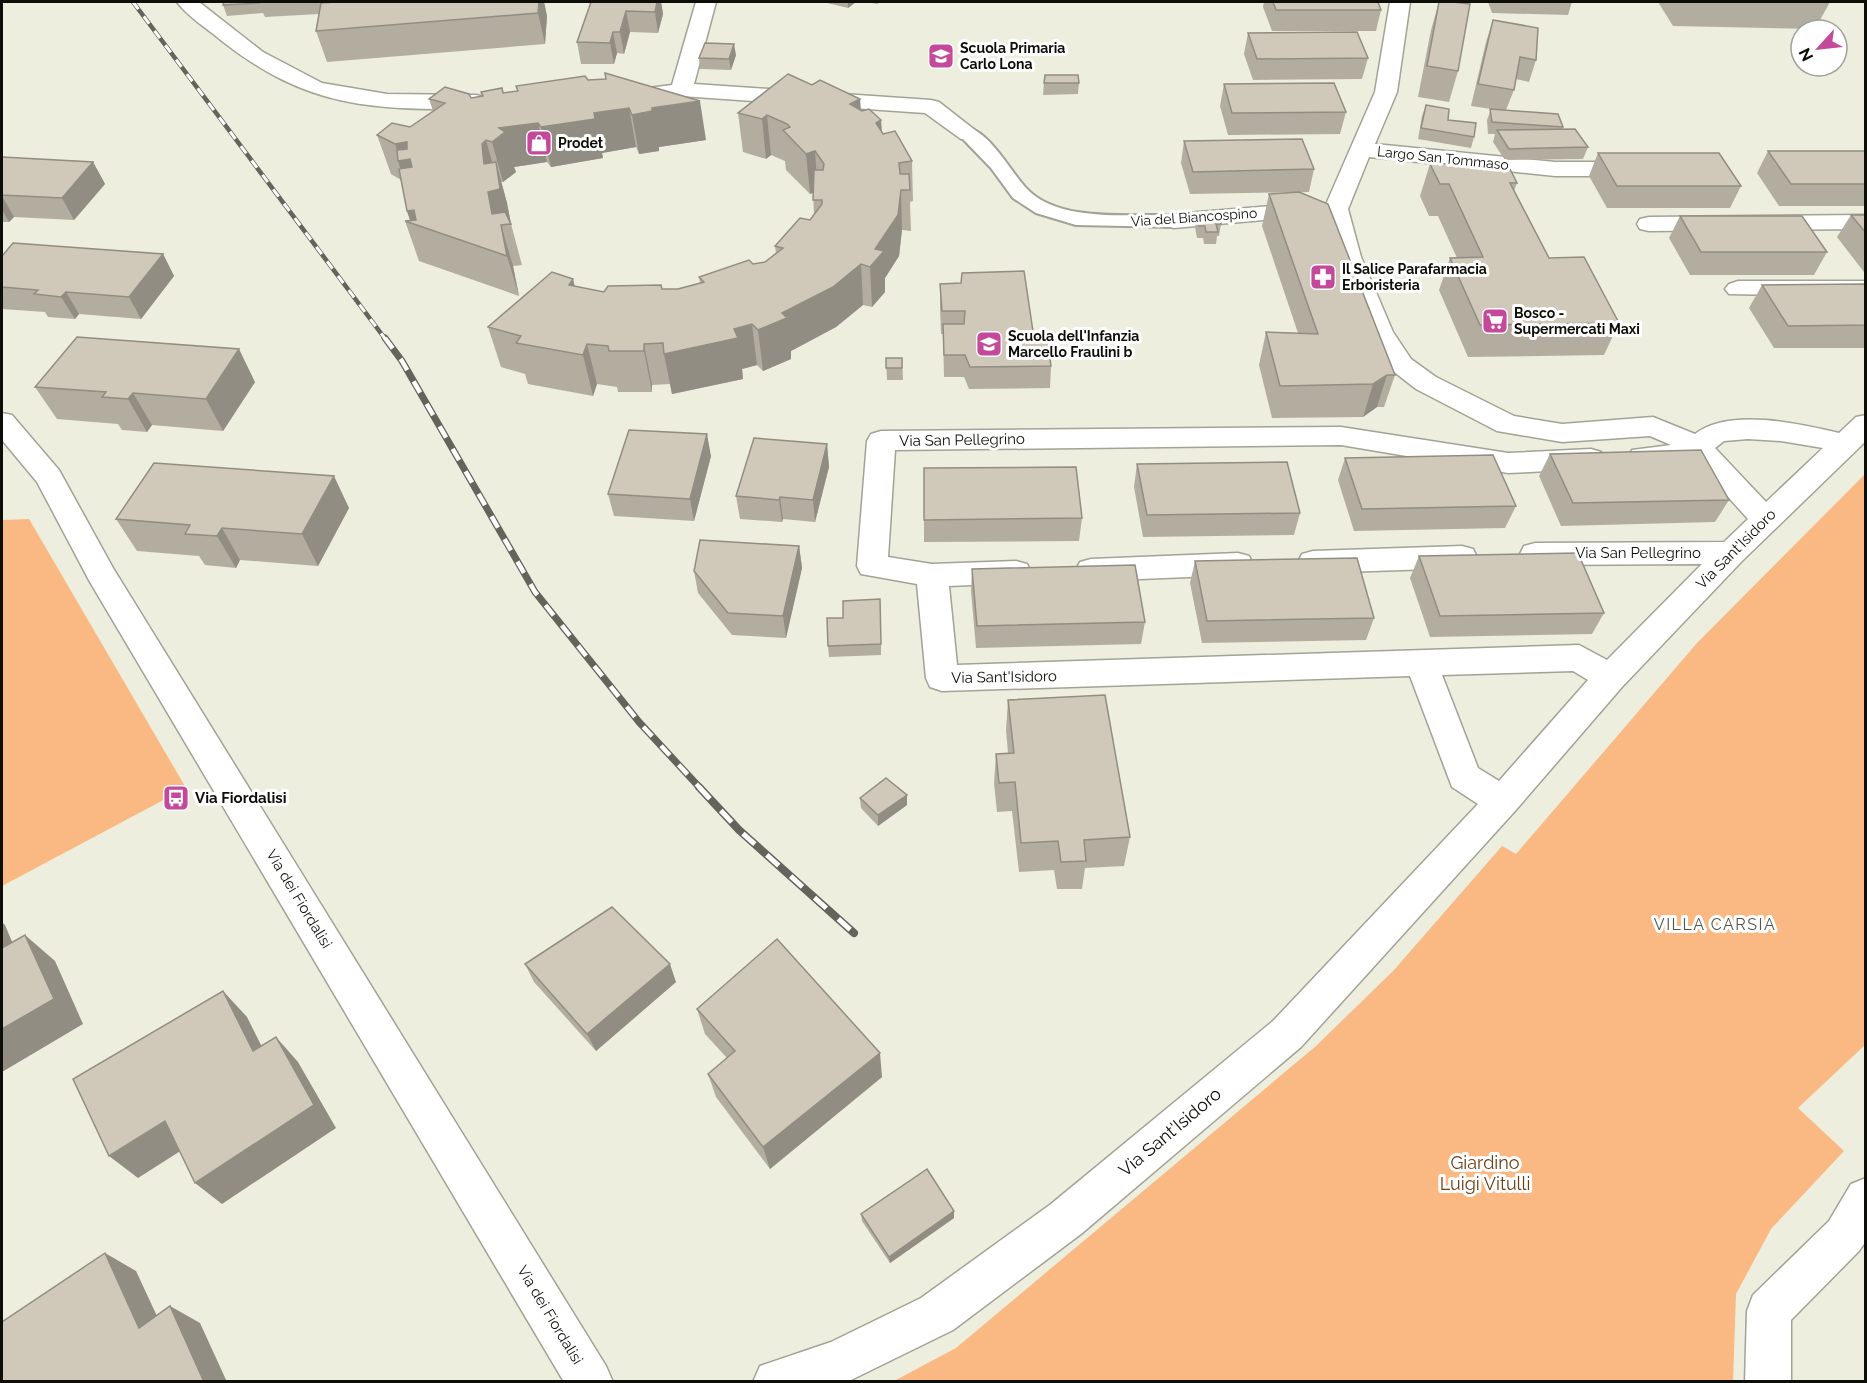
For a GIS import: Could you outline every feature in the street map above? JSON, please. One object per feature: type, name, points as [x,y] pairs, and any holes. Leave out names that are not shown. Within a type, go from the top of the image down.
[{"type":"street","points":[[187,2],[263,60],[304,83],[332,93],[395,101],[496,101]]},
{"type":"street","points":[[681,90],[687,79],[706,2]]},
{"type":"street","points":[[1360,149],[1386,92],[1400,2]]},
{"type":"street","name":"Via del Biancospino","points":[[610,98],[663,94],[681,90],[931,107],[969,134]]},
{"type":"street","name":"Largo San Tommaso","points":[[1336,209],[1360,149],[1555,169],[1610,169]]},
{"type":"street","points":[[1336,209],[1349,257],[1380,332],[1402,365],[1426,383],[1507,424],[1562,433],[1653,426],[1699,447],[1744,499],[1767,520]]},
{"type":"street","name":"Via del Biancospino","points":[[1174,221],[1241,214],[1336,209]]},
{"type":"street","points":[[1649,224],[1866,222]]},
{"type":"street","points":[[1738,289],[1866,289]]},
{"type":"street","name":"Via dei Fiordalisi","points":[[2,422],[49,477],[101,574],[590,1382]]},
{"type":"street","points":[[1699,447],[1716,433],[1763,430],[1854,434]]},
{"type":"street","name":"Via Sant'Isidoro","points":[[776,1382],[837,1363],[938,1314],[1066,1219],[1287,1034],[1503,801],[1610,678],[1731,553],[1854,434]]},
{"type":"street","name":"Via San Pellegrino","points":[[1699,447],[1667,456],[1508,463],[1341,436],[881,441],[872,566],[932,575],[1500,556],[1731,553]]},
{"type":"street","name":"Via Sant'Isidoro","points":[[932,575],[942,678],[1580,658],[1610,678]]},
{"type":"street","points":[[1422,664],[1464,777],[1503,801]]},
{"type":"street","points":[[1768,1382],[1769,1311],[1844,1236],[1866,1198]]},
{"type":"lane","name":"Via del Biancospino","points":[[969,134],[998,164],[1020,194],[1043,209],[1076,219],[1174,221]]},
{"type":"green space","name":"Giardino Luigi Vitulli","points":[[1865,474],[1865,1045],[1798,1108],[1844,1151],[1771,1229],[1736,1294],[1733,1381],[894,1381],[956,1348],[1316,1046],[1394,970],[1502,846],[1516,854],[1697,643]]},
{"type":"green space","points":[[29,519],[186,788],[2,886],[2,520]]},
{"type":"building","points":[[224,2],[259,2],[259,3],[223,5]]},
{"type":"building","points":[[539,2],[538,13],[316,31],[321,3]]},
{"type":"building","points":[[591,2],[657,2],[655,12],[626,11],[620,32],[613,32],[610,43],[577,42]]},
{"type":"building","points":[[1273,2],[1378,2],[1381,10],[1276,10]]},
{"type":"building","points":[[1439,2],[1470,4],[1458,71],[1427,66]]},
{"type":"building","points":[[1493,20],[1538,28],[1536,60],[1520,57],[1514,90],[1478,84]]},
{"type":"building","points":[[1357,32],[1368,58],[1257,59],[1248,33]]},
{"type":"building","points":[[705,43],[734,44],[729,59],[699,58]]},
{"type":"building","points":[[605,73],[700,101],[652,108],[652,111],[632,115],[629,108],[594,113],[595,119],[541,127],[538,123],[499,128],[505,132],[492,142],[486,140],[482,144],[484,164],[496,162],[500,189],[488,192],[492,214],[505,212],[511,224],[501,225],[507,256],[405,221],[416,220],[414,210],[407,211],[399,169],[412,167],[410,159],[398,161],[397,150],[407,149],[407,142],[395,144],[377,135],[392,123],[410,127],[445,103],[429,99],[445,87],[469,94],[471,98],[483,96],[481,92],[502,88],[503,93],[518,91],[516,86],[585,76],[588,80],[606,79]]},
{"type":"building","points":[[788,74],[812,85],[820,80],[860,99],[850,104],[862,111],[869,109],[881,120],[876,123],[883,134],[895,131],[912,161],[899,163],[900,174],[909,174],[910,190],[901,190],[898,215],[875,249],[884,251],[870,267],[861,264],[833,287],[782,313],[787,318],[758,330],[752,324],[734,329],[738,338],[664,354],[663,343],[644,344],[644,351],[609,351],[608,346],[587,344],[583,355],[516,343],[521,336],[488,327],[552,272],[573,279],[569,285],[604,292],[608,286],[661,285],[662,289],[678,289],[704,282],[699,277],[749,260],[753,264],[765,262],[783,248],[775,246],[800,218],[810,220],[822,204],[822,200],[813,200],[814,170],[823,170],[824,164],[815,151],[806,154],[783,130],[790,127],[787,124],[767,115],[762,119],[738,113]]},
{"type":"building","points":[[1045,75],[1078,75],[1079,83],[1044,83]]},
{"type":"building","points":[[1334,83],[1346,112],[1232,113],[1224,84]]},
{"type":"building","points":[[1426,105],[1449,109],[1448,120],[1476,123],[1474,137],[1421,128]]},
{"type":"building","points":[[1490,109],[1558,114],[1563,127],[1492,122]]},
{"type":"building","points":[[1575,129],[1588,147],[1509,149],[1497,130]]},
{"type":"building","points":[[1302,139],[1314,169],[1193,172],[1184,141]]},
{"type":"building","points":[[1768,151],[1866,151],[1866,184],[1791,184]]},
{"type":"building","points":[[1598,153],[1719,153],[1741,186],[1617,186]]},
{"type":"building","points":[[2,157],[93,162],[62,198],[2,195]]},
{"type":"building","points":[[1507,163],[1517,183],[1510,183],[1549,258],[1584,257],[1619,323],[1480,325],[1450,258],[1483,257],[1449,184],[1440,184],[1430,164]]},
{"type":"building","points":[[1299,192],[1328,204],[1395,375],[1387,375],[1373,384],[1280,386],[1266,332],[1318,334],[1269,194]]},
{"type":"building","points":[[1851,215],[1866,215],[1866,233]]},
{"type":"building","points":[[1197,216],[1220,216],[1221,224],[1216,224],[1218,232],[1206,232],[1205,226],[1199,226]]},
{"type":"building","points":[[1680,216],[1802,216],[1827,252],[1701,252]]},
{"type":"building","points":[[13,243],[163,254],[129,297],[66,292],[61,297],[34,294],[38,290],[2,287],[2,256]]},
{"type":"building","points":[[1024,271],[1034,338],[1047,337],[1051,366],[970,367],[965,355],[944,355],[943,324],[964,324],[965,311],[942,311],[940,284],[961,283],[962,273]]},
{"type":"building","points":[[1866,284],[1866,325],[1788,326],[1762,285]]},
{"type":"building","points":[[77,337],[239,349],[206,399],[133,393],[128,399],[102,397],[106,392],[35,387]]},
{"type":"building","points":[[886,358],[902,358],[902,368],[886,368]]},
{"type":"building","points":[[629,430],[707,434],[690,499],[608,494]]},
{"type":"building","points":[[754,438],[827,444],[813,500],[736,496]]},
{"type":"building","points":[[1701,450],[1729,500],[1573,503],[1550,454]]},
{"type":"building","points":[[1493,455],[1516,506],[1362,509],[1345,458]]},
{"type":"building","points":[[1287,462],[1300,513],[1147,515],[1137,464]]},
{"type":"building","points":[[154,463],[334,476],[302,534],[222,528],[217,536],[185,534],[190,525],[116,519]]},
{"type":"building","points":[[1076,467],[1082,518],[924,520],[924,468]]},
{"type":"building","points":[[700,540],[799,546],[783,616],[728,613],[694,571]]},
{"type":"building","points":[[1578,553],[1604,613],[1440,616],[1419,556]]},
{"type":"building","points":[[1357,558],[1374,618],[1207,621],[1195,561]]},
{"type":"building","points":[[1135,565],[1145,622],[977,626],[972,569]]},
{"type":"building","points":[[880,599],[881,644],[828,646],[827,618],[843,618],[843,601]]},
{"type":"building","points":[[1105,695],[1130,837],[1084,840],[1086,861],[1061,862],[1058,841],[1021,843],[1015,782],[999,783],[996,754],[1014,753],[1008,700]]},
{"type":"building","points":[[886,778],[907,795],[878,815],[860,798]]},
{"type":"building","points":[[612,907],[670,964],[587,1034],[525,964]]},
{"type":"building","points":[[25,935],[54,999],[2,1029],[2,948]]},
{"type":"building","points":[[777,939],[880,1053],[763,1147],[708,1074],[735,1051],[697,1009]]},
{"type":"building","points":[[223,991],[253,1051],[276,1037],[314,1105],[195,1183],[165,1121],[109,1156],[73,1079]]},
{"type":"building","points":[[927,1169],[954,1211],[889,1257],[861,1214]]},
{"type":"building","points":[[105,1253],[139,1328],[170,1306],[204,1382],[2,1382],[2,1322]]},
{"type":"railway","points":[[133,2],[386,340]]},
{"type":"railway","points":[[385,338],[402,361],[535,592],[639,722],[701,789]]},
{"type":"railway","points":[[699,787],[739,830],[854,933]]},
{"type":"place","name":"Scuola Primaria Carlo Lona","points":[[941,56]]},
{"type":"place","name":"Prodet","points":[[539,143]]},
{"type":"place","name":"Il Salice Parafarmacia Erboristeria","points":[[1323,277]]},
{"type":"place","name":"Bosco - Supermercati Maxi","points":[[1495,321]]},
{"type":"place","name":"Scuola dell'Infanzia Marcello Fraulini b","points":[[989,344]]},
{"type":"place","name":"Via Fiordalisi","points":[[176,798]]},
{"type":"district","name":"VILLA CARSIA","points":[[1715,924]]}]
